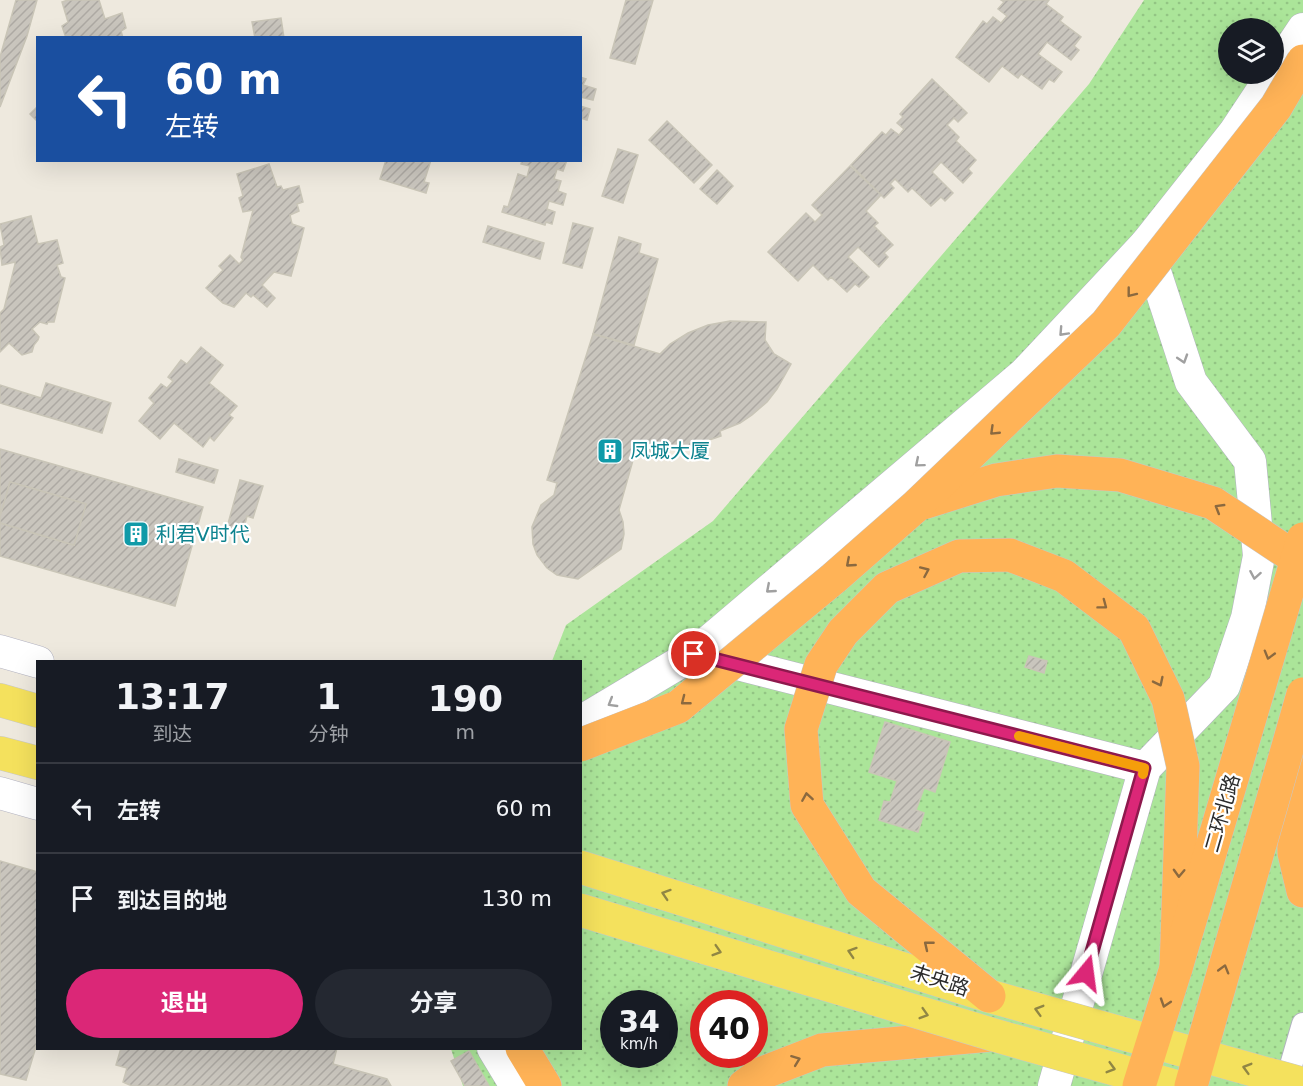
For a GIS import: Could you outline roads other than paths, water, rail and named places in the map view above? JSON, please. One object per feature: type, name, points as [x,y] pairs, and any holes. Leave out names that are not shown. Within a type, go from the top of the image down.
[{"type":"highway","points":[[582,744],[678,707],[834,578],[916,506],[1106,324],[1276,107],[1303,61]]},
{"type":"highway","points":[[916,506],[996,480],[1057,471],[1120,475],[1214,503],[1303,563]]},
{"type":"highway","name":"二环北路","points":[[1139,1086],[1303,539]]},
{"type":"highway","points":[[989,996],[861,891],[807,805],[801,729],[821,665],[843,632],[887,588],[959,556],[1010,555],[1064,576],[1134,629],[1168,699],[1183,766],[1176,968]]},
{"type":"highway","points":[[1191,1086],[1303,694]]},
{"type":"highway","points":[[1292,732],[1294,853],[1303,891]]},
{"type":"highway","points":[[744,1086],[760,1074],[822,1050],[993,1035]]},
{"type":"highway","points":[[523,1050],[545,1086]]},
{"type":"main road","points":[[0,700],[36,710]]},
{"type":"main road","points":[[0,753],[36,763]]},
{"type":"main road","name":"未央路","points":[[582,868],[989,996],[1303,1084]]},
{"type":"main road","name":"未央路","points":[[582,911],[993,1035],[1174,1086]]},
{"type":"street","points":[[582,719],[587,718],[694,654],[1024,374],[1146,243],[1234,133],[1303,29]]},
{"type":"street","points":[[1053,1086],[1144,768],[1224,686],[1247,618],[1258,556],[1250,461],[1191,382],[1146,243]]},
{"type":"street","points":[[0,651],[36,661]]},
{"type":"street","points":[[694,654],[1144,768]]},
{"type":"street","points":[[0,793],[36,803]]},
{"type":"street","points":[[1285,1086],[1303,1024]]},
{"type":"street","points":[[494,1050],[516,1086]]},
{"type":"place","name":"凤城大厦","points":[[610,451]]},
{"type":"place","name":"利君V时代","points":[[136,534]]}]
